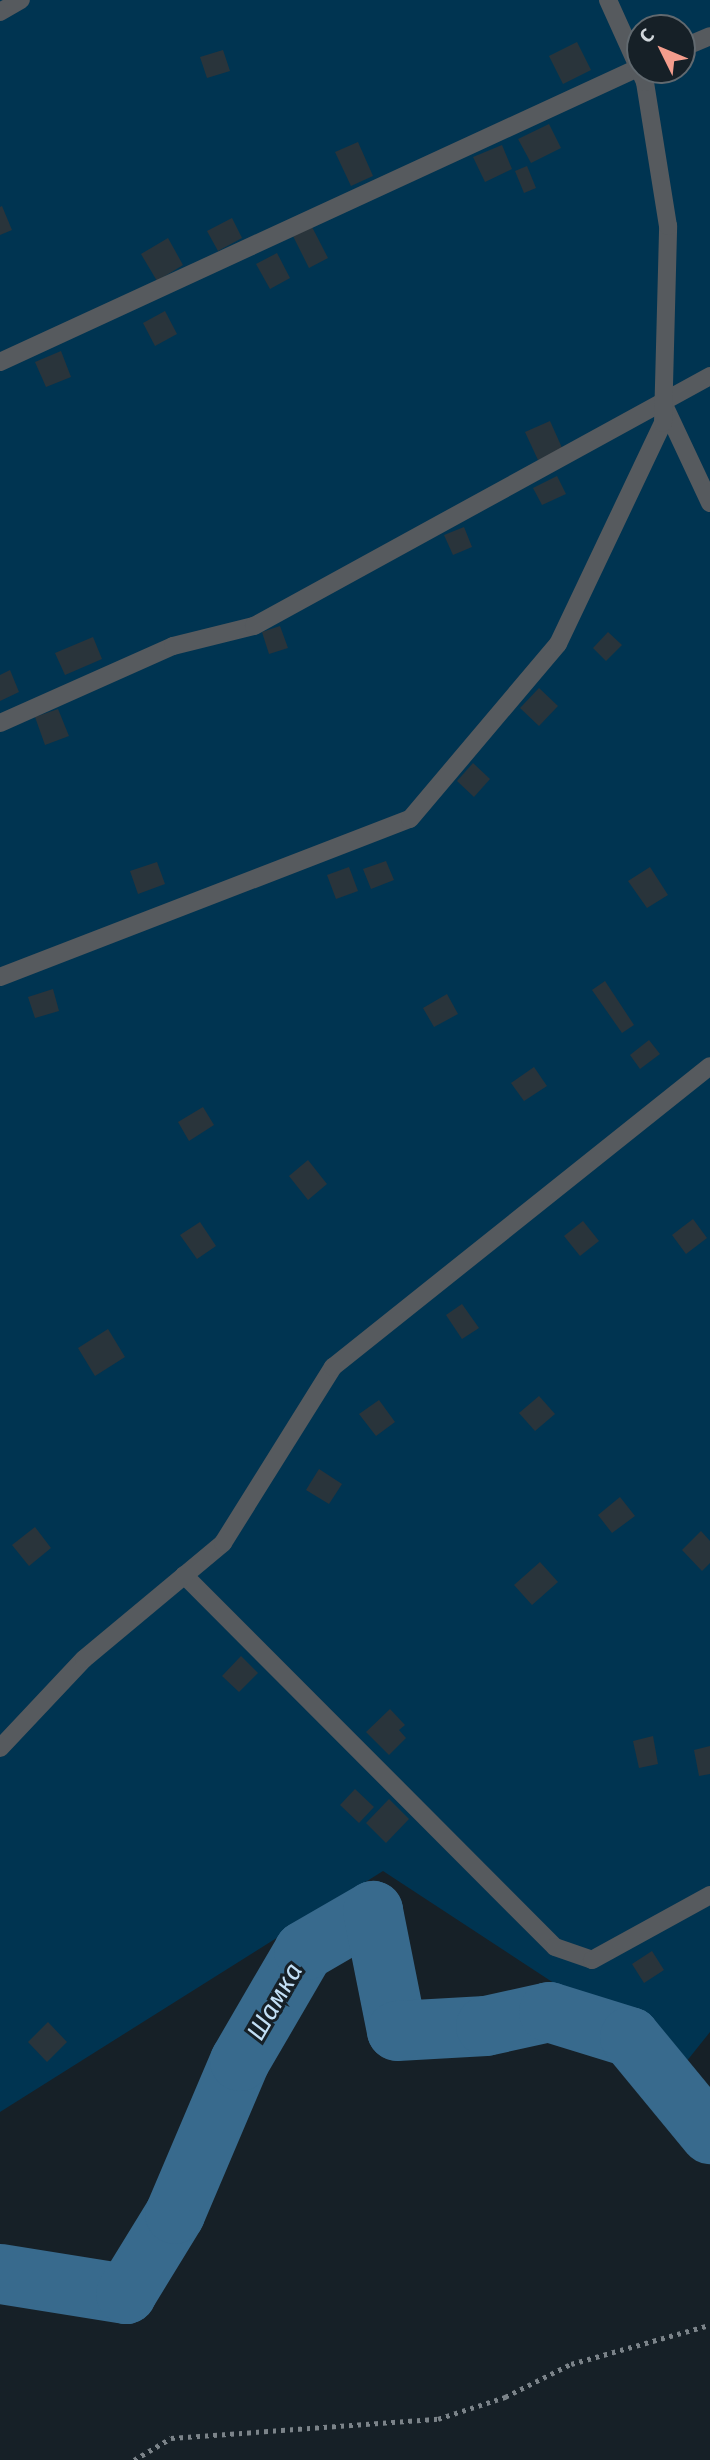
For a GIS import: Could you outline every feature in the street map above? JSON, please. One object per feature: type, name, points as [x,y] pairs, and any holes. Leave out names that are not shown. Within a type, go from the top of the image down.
[{"type":"lane","points":[[0,12],[21,0]]},
{"type":"lane","points":[[608,0],[626,39]]},
{"type":"lane","points":[[0,362],[626,73]]},
{"type":"lane","points":[[0,977],[410,818],[558,644],[663,423],[668,226],[642,84]]},
{"type":"lane","points":[[0,723],[173,646],[254,626],[710,376]]},
{"type":"lane","points":[[663,404],[710,503]]},
{"type":"lane","points":[[0,1748],[84,1658],[223,1543],[333,1367],[710,1066]]},
{"type":"lane","points":[[184,1575],[555,1947],[593,1960],[710,1895]]},
{"type":"path","points":[[134,2460],[171,2438],[438,2419],[505,2397],[571,2364],[710,2325]]},
{"type":"shaded area","points":[[0,0],[710,0],[710,2032],[682,2067],[383,1871],[0,2112]]},
{"type":"building","points":[[577,42],[591,70],[563,84],[549,56]]},
{"type":"building","points":[[223,50],[230,71],[207,78],[200,57]]},
{"type":"building","points":[[549,124],[561,148],[531,163],[518,139]]},
{"type":"building","points":[[358,142],[373,176],[351,186],[335,152]]},
{"type":"building","points":[[502,145],[512,169],[485,182],[473,157]]},
{"type":"building","points":[[527,166],[536,188],[524,193],[515,171]]},
{"type":"building","points":[[2,206],[12,230],[0,235],[0,207]]},
{"type":"building","points":[[232,218],[242,238],[218,251],[207,231]]},
{"type":"building","points":[[312,227],[328,258],[309,268],[293,236]]},
{"type":"building","points":[[168,238],[183,265],[157,281],[141,254]]},
{"type":"building","points":[[277,253],[290,278],[270,289],[256,264]]},
{"type":"building","points":[[165,311],[177,334],[155,346],[143,323]]},
{"type":"building","points":[[61,351],[71,377],[46,387],[35,362]]},
{"type":"building","points":[[550,421],[563,450],[538,460],[525,432]]},
{"type":"building","points":[[557,476],[566,494],[542,505],[533,488]]},
{"type":"building","points":[[464,527],[472,547],[453,555],[444,535]]},
{"type":"building","points":[[280,626],[288,648],[269,654],[262,632]]},
{"type":"building","points":[[608,632],[622,645],[606,661],[593,648]]},
{"type":"building","points":[[93,637],[102,659],[65,675],[55,653]]},
{"type":"building","points":[[10,670],[19,692],[0,701],[0,675]]},
{"type":"building","points":[[539,688],[558,706],[539,726],[520,708]]},
{"type":"building","points":[[58,709],[69,736],[45,745],[35,717]]},
{"type":"building","points":[[473,763],[490,779],[474,797],[457,781]]},
{"type":"building","points":[[386,861],[394,880],[371,889],[363,869]]},
{"type":"building","points":[[157,862],[165,884],[138,894],[130,871]]},
{"type":"building","points":[[349,867],[358,891],[336,899],[327,875]]},
{"type":"building","points":[[650,867],[668,895],[647,908],[628,881]]},
{"type":"building","points":[[605,981],[634,1025],[622,1033],[592,990]]},
{"type":"building","points":[[53,989],[59,1011],[35,1018],[28,997]]},
{"type":"building","points":[[447,994],[458,1014],[434,1027],[423,1008]]},
{"type":"building","points":[[649,1040],[660,1054],[640,1069],[630,1055]]},
{"type":"building","points":[[534,1067],[547,1086],[524,1101],[511,1083]]},
{"type":"building","points":[[203,1107],[214,1125],[189,1141],[178,1122]]},
{"type":"building","points":[[308,1160],[327,1184],[308,1200],[289,1176]]},
{"type":"building","points":[[693,1219],[707,1238],[686,1254],[672,1235]]},
{"type":"building","points":[[583,1221],[599,1241],[580,1256],[564,1236]]},
{"type":"building","points":[[200,1222],[216,1246],[197,1259],[180,1235]]},
{"type":"building","points":[[462,1304],[479,1328],[462,1339],[446,1315]]},
{"type":"building","points":[[108,1329],[125,1357],[95,1376],[78,1348]]},
{"type":"building","points":[[539,1396],[555,1414],[535,1431],[519,1413]]},
{"type":"building","points":[[379,1400],[395,1422],[376,1436],[359,1414]]},
{"type":"building","points":[[319,1469],[342,1484],[329,1504],[306,1490]]},
{"type":"building","points":[[620,1497],[635,1516],[612,1533],[598,1515]]},
{"type":"building","points":[[35,1527],[51,1548],[29,1566],[12,1545]]},
{"type":"building","points":[[701,1531],[710,1541],[710,1563],[702,1571],[682,1550]]},
{"type":"building","points":[[540,1562],[558,1582],[532,1605],[514,1585]]},
{"type":"building","points":[[241,1656],[258,1673],[239,1692],[222,1676]]},
{"type":"building","points":[[390,1709],[405,1725],[399,1730],[406,1738],[389,1755],[366,1732]]},
{"type":"building","points":[[653,1736],[658,1764],[639,1768],[633,1741]]},
{"type":"building","points":[[710,1746],[710,1774],[699,1776],[694,1750]]},
{"type":"building","points":[[355,1789],[374,1807],[359,1823],[340,1805]]},
{"type":"building","points":[[389,1799],[409,1819],[386,1843],[366,1823]]},
{"type":"building","points":[[652,1951],[664,1970],[644,1983],[632,1964]]},
{"type":"building","points":[[48,2022],[67,2042],[47,2062],[28,2042]]},
{"type":"waterway","name":"Шамка","points":[[0,2274],[126,2294],[175,2214],[240,2061],[304,1951],[373,1911],[397,2031],[486,2026],[549,2012],[630,2037],[710,2134]]}]
